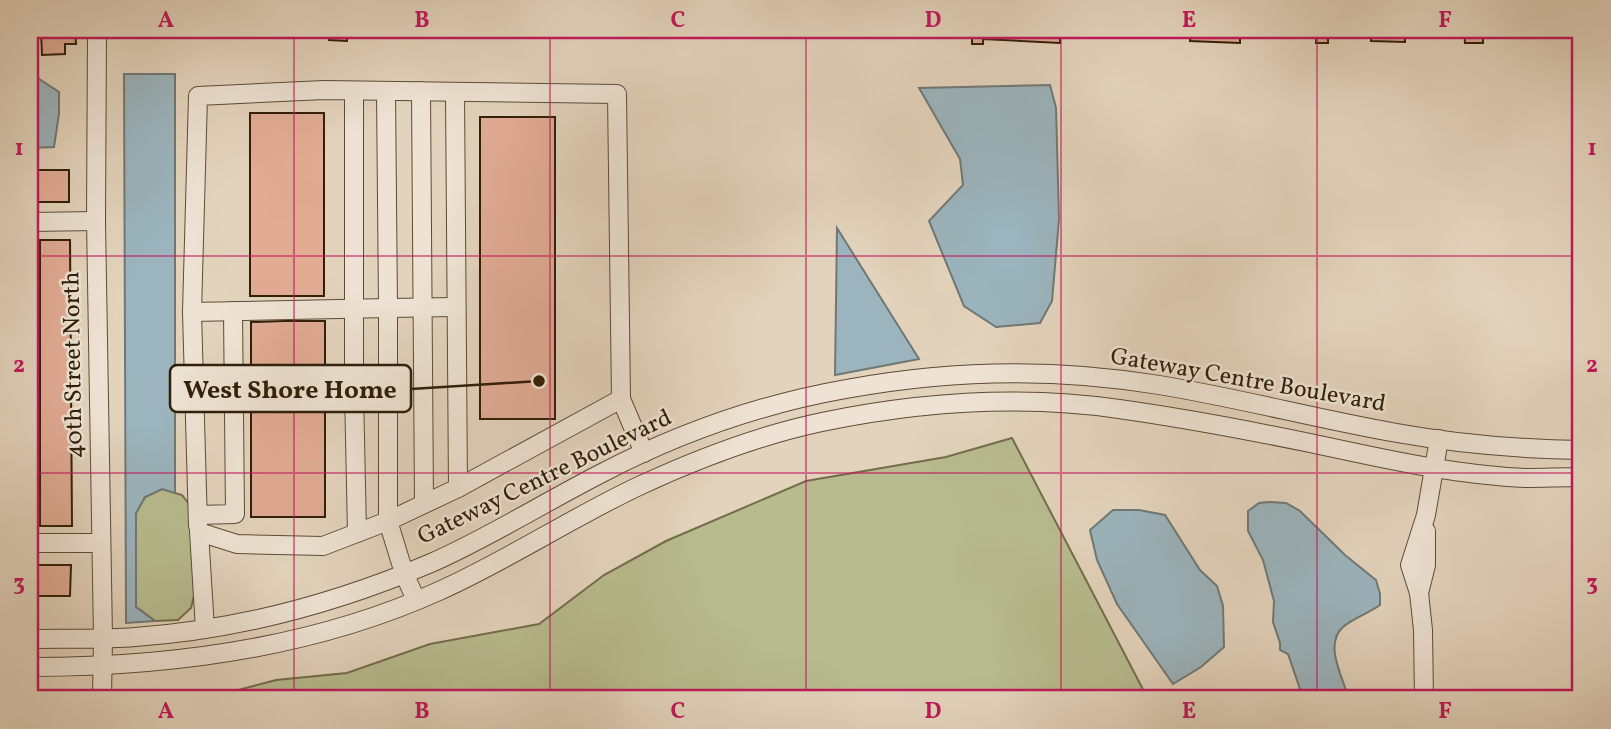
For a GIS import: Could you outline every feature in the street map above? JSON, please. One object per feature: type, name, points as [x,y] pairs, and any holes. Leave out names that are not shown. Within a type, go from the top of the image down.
[{"type":"street","name":"40th Street North","points":[[97,30],[96,221],[102,699]]},
{"type":"street","points":[[354,91],[357,533]]},
{"type":"street","points":[[205,629],[198,523],[192,312],[198,96],[354,91],[617,94],[621,399],[644,453]]},
{"type":"street","points":[[386,91],[388,521],[404,573],[416,600]]},
{"type":"street","points":[[421,91],[424,504]]},
{"type":"street","points":[[455,92],[458,488]]},
{"type":"street","points":[[30,222],[96,221]]},
{"type":"street","points":[[192,312],[456,307]]},
{"type":"street","points":[[198,523],[235,514],[233,311]]},
{"type":"street","name":"Gateway Centre Boulevard","points":[[30,639],[133,638],[205,629],[284,613],[335,599],[468,545],[644,453],[717,423],[782,403],[845,389],[894,382],[974,374],[1094,377],[1160,385],[1398,433],[1530,449],[1581,450]]},
{"type":"street","points":[[198,523],[237,544],[323,546],[388,521],[458,488],[621,399]]},
{"type":"street","name":"Gateway Centre Boulevard","points":[[30,667],[102,667],[192,659],[246,650],[368,619],[439,591],[639,486],[703,459],[763,438],[820,423],[933,405],[993,402],[1115,408],[1435,467],[1523,478],[1581,477]]},
{"type":"street","points":[[1424,699],[1423,630],[1419,593],[1409,565],[1426,515],[1439,439]]},
{"type":"street","points":[[30,543],[100,543]]},
{"type":"green space","points":[[1012,438],[1148,699],[219,699],[219,695],[276,680],[347,673],[430,644],[539,624],[604,575],[666,541],[806,481],[946,457]]},
{"type":"green space","points":[[162,489],[182,495],[193,509],[194,596],[191,608],[178,620],[155,621],[136,607],[136,513],[145,497]]},
{"type":"water","points":[[30,73],[59,92],[54,147],[30,148]]},
{"type":"water","points":[[124,74],[175,74],[175,493],[162,489],[145,497],[136,513],[136,607],[155,621],[126,623]]},
{"type":"water","points":[[1050,85],[1056,108],[1059,219],[1052,301],[1040,323],[996,327],[964,306],[929,221],[963,185],[960,159],[919,88]]},
{"type":"water","points":[[837,228],[919,359],[835,375]]},
{"type":"water","points":[[1259,503],[1286,503],[1300,511],[1345,555],[1376,580],[1380,605],[1343,627],[1337,634],[1335,653],[1349,699],[1308,699],[1300,689],[1288,654],[1280,650],[1273,622],[1274,601],[1263,560],[1248,531],[1248,511]]},
{"type":"water","points":[[1113,510],[1139,510],[1165,515],[1200,570],[1217,586],[1223,606],[1224,647],[1201,667],[1173,684],[1117,604],[1097,560],[1090,530]]},
{"type":"building","points":[[41,30],[75,30],[76,44],[65,44],[65,54],[42,55]]},
{"type":"building","points":[[330,30],[348,30],[347,41],[329,40]]},
{"type":"building","points":[[972,30],[1060,30],[1060,43],[983,39],[983,44],[972,44]]},
{"type":"building","points":[[1191,30],[1240,30],[1240,43],[1190,41]]},
{"type":"building","points":[[1317,30],[1328,30],[1328,43],[1316,43]]},
{"type":"building","points":[[1371,30],[1405,30],[1405,42],[1371,41]]},
{"type":"building","points":[[1464,30],[1483,30],[1483,43],[1465,43]]},
{"type":"building","points":[[250,113],[324,113],[324,296],[250,296]]},
{"type":"building","points":[[480,117],[555,117],[555,419],[480,419]]},
{"type":"building","points":[[30,170],[69,170],[69,202],[30,202]]},
{"type":"building","points":[[40,240],[70,240],[72,526],[40,526]]},
{"type":"building","points":[[325,321],[325,517],[251,517],[251,322]]},
{"type":"building","points":[[30,565],[71,565],[70,596],[30,596]]},
{"type":"place","name":"West Shore Home","points":[[539,381]]}]
